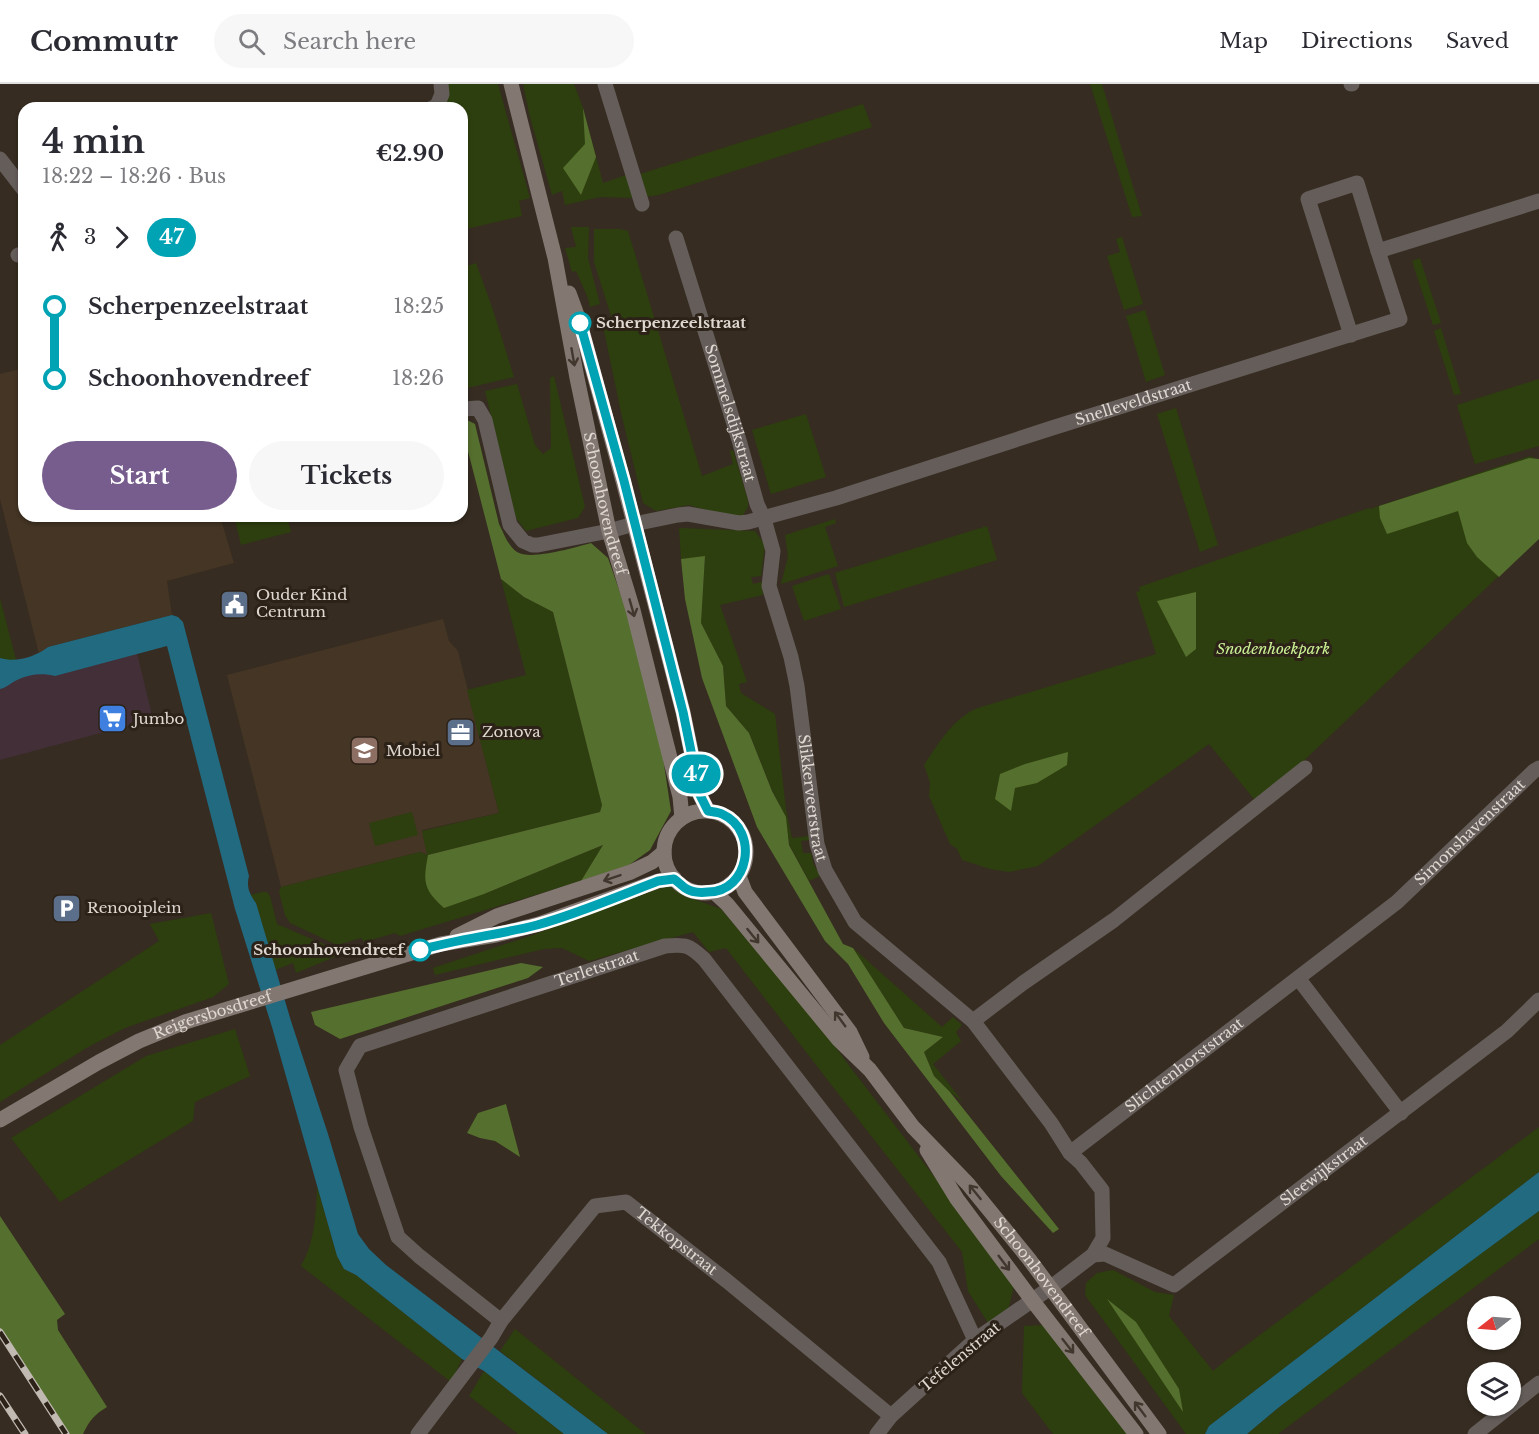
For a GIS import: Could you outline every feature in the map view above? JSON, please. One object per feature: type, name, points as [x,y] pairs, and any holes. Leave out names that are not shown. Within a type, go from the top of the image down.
[{"type":"street","points":[[438,102],[442,94],[441,84]]},
{"type":"street","name":"Schoonhovendreef","points":[[511,84],[555,258],[609,531],[633,610],[680,797],[682,818]]},
{"type":"street","points":[[605,84],[642,204]]},
{"type":"street","points":[[0,159],[18,182]]},
{"type":"street","points":[[1351,335],[1308,199],[1357,183],[1378,251],[1539,201]]},
{"type":"street","name":"Sommelsdijkstraat","points":[[676,238],[757,504],[764,519]]},
{"type":"street","name":"Snelleveldstraat","points":[[468,409],[478,408],[485,420],[510,525],[523,541],[538,545],[688,514],[739,523],[764,519],[1400,319],[1378,251]]},
{"type":"street","name":"Schoonhovendreef","points":[[555,258],[580,323],[683,712],[700,795],[708,811]]},
{"type":"street","name":"Slikkerveerstraat","points":[[764,519],[773,551],[769,586],[788,646],[797,686],[817,844],[825,870],[855,922],[973,1021],[1051,1123],[1070,1153],[1102,1190],[1103,1238],[1093,1255]]},
{"type":"street","points":[[973,1021],[1023,982],[1114,920],[1305,768]]},
{"type":"street","name":"Simonshavenstraat","points":[[1402,897],[1539,768]]},
{"type":"street","points":[[708,811],[722,814],[734,823],[743,835],[746,856],[738,876],[728,886],[714,892],[699,893],[685,888],[674,879],[666,866],[664,852],[666,839],[672,827],[682,818],[694,812],[708,811]]},
{"type":"street","name":"Reigersbosdreef","points":[[441,944],[498,916],[632,872],[652,862],[664,852]]},
{"type":"street","name":"Schoonhovendreef","points":[[738,876],[745,892],[850,1032],[870,1070]]},
{"type":"street","name":"Reigersbosdreef","points":[[0,1120],[99,1062],[185,1022],[441,944],[496,935],[539,924],[658,881],[674,879]]},
{"type":"street","name":"Schoonhovendreef","points":[[714,892],[727,904],[838,1039],[870,1070],[913,1126],[968,1184],[1029,1259],[1159,1434]]},
{"type":"street","name":"Slichtenhorststraat","points":[[1070,1153],[1402,897]]},
{"type":"street","name":"Terletstraat","points":[[501,1322],[418,1256],[398,1237],[361,1127],[346,1070],[360,1046],[665,946],[679,944],[692,948],[704,959],[939,1262],[975,1340]]},
{"type":"street","points":[[1298,978],[1401,1113]]},
{"type":"street","name":"Sleewijkstraat","points":[[1093,1255],[1105,1254],[1174,1285],[1507,1031],[1539,1000]]},
{"type":"street","name":"Schoonhovendreef","points":[[913,1126],[957,1199],[1136,1434]]},
{"type":"street","name":"Tekkopstraat","points":[[418,1434],[501,1322],[595,1206],[626,1202],[728,1281],[891,1416]]},
{"type":"street","points":[[1050,1288],[1093,1255]]},
{"type":"street","name":"Tefelenstraat","points":[[877,1434],[891,1416],[975,1340],[1050,1288]]},
{"type":"street","points":[[1475,1434],[1539,1383]]},
{"type":"shaded area","points":[[18,370],[18,522],[222,522],[234,563],[167,581],[172,615],[48,647],[39,654],[0,499],[0,374]]},
{"type":"shaded area","name":"Mobiel","points":[[443,619],[449,641],[458,651],[499,813],[422,830],[428,855],[420,852],[281,887],[227,675]]},
{"type":"shaded area","points":[[135,645],[153,719],[0,760],[0,678]]},
{"type":"green space","points":[[446,84],[498,84],[530,198],[519,201],[522,216],[468,229],[468,102],[442,102]]},
{"type":"green space","points":[[523,84],[574,84],[583,108],[603,183],[629,174],[637,198],[600,197],[565,205],[562,191],[552,195]]},
{"type":"green space","points":[[1090,84],[1102,84],[1142,216],[1132,217]]},
{"type":"green space","points":[[863,104],[872,127],[659,195],[643,197],[637,175]]},
{"type":"green space","points":[[583,108],[596,157],[581,195],[563,168],[585,144]]},
{"type":"green space","points":[[571,227],[589,227],[588,258],[600,304],[590,307],[576,271],[572,272],[565,248],[576,247]]},
{"type":"green space","points":[[594,229],[628,231],[702,476],[733,464],[730,451],[733,450],[748,500],[748,507],[742,517],[729,517],[689,505],[656,511],[643,503],[603,326],[613,322],[594,262]]},
{"type":"green space","points":[[1122,237],[1143,304],[1124,310],[1107,256],[1120,252],[1116,239]]},
{"type":"green space","points":[[1420,258],[1441,323],[1433,325],[1412,261]]},
{"type":"green space","points":[[476,263],[514,377],[468,388],[468,266]]},
{"type":"green space","points":[[1145,310],[1165,375],[1146,382],[1126,316]]},
{"type":"green space","points":[[1441,328],[1461,394],[1454,395],[1434,331]]},
{"type":"green space","points":[[554,376],[585,507],[578,518],[526,531],[516,518],[485,391],[517,384],[535,445],[543,454],[551,448],[550,378]]},
{"type":"green space","points":[[1539,379],[1539,446],[1475,464],[1457,405]]},
{"type":"green space","points":[[1176,408],[1218,545],[1200,552],[1157,414]]},
{"type":"green space","points":[[806,414],[826,477],[771,494],[752,430]]},
{"type":"green space","points":[[468,420],[475,424],[499,524],[506,539],[517,552],[542,554],[591,543],[608,558],[633,630],[660,738],[671,811],[650,850],[629,865],[581,881],[603,845],[444,908],[432,896],[426,885],[425,872],[428,855],[600,812],[602,805],[553,612],[524,597],[501,579],[468,451]]},
{"type":"green space","name":"Snodenhoekpark","points":[[1530,456],[1539,460],[1539,538],[1258,804],[1209,744],[1038,866],[1009,872],[990,869],[962,860],[957,849],[950,844],[929,796],[930,782],[924,765],[941,740],[954,724],[978,708],[1156,654],[1136,592],[1140,591],[1139,587],[1369,508]]},
{"type":"green space","points":[[1529,458],[1539,459],[1539,539],[1499,577],[1477,557],[1467,543],[1458,511],[1387,534],[1380,518],[1379,506]]},
{"type":"green space","points":[[835,519],[836,523],[825,527],[838,566],[781,584],[788,557],[785,535]]},
{"type":"green space","points":[[235,522],[288,522],[291,532],[241,545]]},
{"type":"green space","points":[[987,526],[997,560],[844,607],[835,573]]},
{"type":"green space","points":[[679,528],[755,531],[765,545],[761,576],[751,577],[753,584],[762,582],[763,595],[720,605],[747,682],[739,684],[741,693],[775,714],[786,809],[792,838],[809,836],[810,840],[801,841],[803,853],[811,853],[820,876],[809,881],[789,844],[786,817],[772,790],[749,733],[726,706],[723,666],[701,623],[705,557],[681,559]]},
{"type":"green space","points":[[705,556],[701,623],[723,666],[726,706],[749,733],[772,791],[786,817],[789,845],[843,944],[853,948],[904,1028],[943,1037],[924,1052],[934,1076],[950,1092],[1059,1229],[1053,1233],[1001,1176],[884,1023],[848,964],[825,941],[757,827],[702,678],[685,599],[681,559]]},
{"type":"green space","points":[[829,574],[841,609],[804,621],[792,586]]},
{"type":"green space","points":[[501,579],[524,597],[553,612],[602,805],[600,812],[428,855],[484,894],[603,845],[581,881],[400,936],[395,933],[364,942],[361,938],[337,945],[290,923],[285,915],[279,892],[281,887],[420,852],[427,855],[422,831],[499,813],[467,690],[526,675]]},
{"type":"green space","points":[[1196,592],[1196,649],[1186,657],[1157,601]]},
{"type":"green space","points":[[0,598],[16,660],[9,661],[0,658]]},
{"type":"green space","points":[[1068,752],[1067,765],[1037,783],[1015,788],[1011,811],[995,799],[1000,774],[1025,764]]},
{"type":"green space","points":[[412,812],[418,835],[375,846],[369,823]]},
{"type":"green space","points":[[664,884],[721,909],[826,1033],[1015,1282],[1008,1310],[988,1323],[968,1291],[962,1252],[726,948],[709,952],[693,932],[589,961],[562,948],[544,949],[435,975],[433,968],[533,935]]},
{"type":"green space","points":[[267,892],[270,896],[277,924],[344,953],[296,973],[293,963],[275,970],[256,903],[250,895]]},
{"type":"green space","points":[[211,913],[229,984],[213,997],[125,1028],[88,1047],[0,1102],[0,1045],[159,941],[150,924]]},
{"type":"green space","points":[[853,948],[942,1027],[953,1017],[962,1025],[956,1032],[961,1041],[933,1064],[963,1102],[934,1076],[924,1052],[943,1037],[904,1028]]},
{"type":"green space","points":[[521,963],[543,967],[528,978],[340,1039],[315,1025],[311,1012]]},
{"type":"green space","points":[[235,1029],[250,1076],[195,1102],[193,1121],[60,1202],[11,1138],[146,1056]]},
{"type":"green space","points":[[506,1104],[520,1157],[495,1141],[467,1133],[478,1113]]},
{"type":"green space","points":[[1539,1127],[1539,1172],[1209,1426],[1205,1434],[1186,1434],[1085,1295],[1086,1283],[1097,1273],[1113,1270],[1155,1292],[1174,1295],[1169,1316],[1213,1371]]},
{"type":"green space","points":[[317,1186],[337,1256],[344,1269],[356,1275],[462,1359],[451,1382],[301,1266],[312,1238]]},
{"type":"green space","points":[[1539,1211],[1539,1239],[1278,1434],[1247,1434],[1428,1292]]},
{"type":"green space","points":[[0,1216],[65,1314],[57,1320],[58,1330],[107,1407],[93,1418],[83,1434],[69,1434],[0,1331]]},
{"type":"green space","points":[[1107,1299],[1136,1322],[1179,1389],[1183,1412]]},
{"type":"green space","points":[[1044,1325],[1129,1434],[1053,1434],[1022,1393],[1024,1326]]},
{"type":"green space","points":[[515,1329],[646,1434],[608,1434],[500,1351]]},
{"type":"green space","points":[[484,1371],[564,1434],[518,1434],[469,1396]]},
{"type":"water","points":[[172,615],[183,622],[249,876],[249,891],[256,903],[358,1234],[369,1249],[386,1265],[608,1434],[564,1434],[484,1371],[462,1359],[356,1275],[344,1269],[337,1256],[272,1027],[235,909],[167,646],[55,676],[41,674],[26,676],[0,689],[0,658],[12,660],[25,658],[48,647]]},
{"type":"water","points":[[1539,1172],[1539,1211],[1421,1298],[1247,1434],[1205,1434],[1209,1426]]},
{"type":"railway","points":[[0,1332],[66,1434]]},
{"type":"railway","points":[[0,1396],[25,1434]]},
{"type":"bus line","name":"47","points":[[420,950],[539,924],[658,881],[674,879],[685,888],[699,893],[714,892],[728,886],[738,876],[745,863],[746,849],[743,835],[734,823],[722,814],[708,811],[700,795],[683,712],[624,481],[580,323]]},
{"type":"place","name":"Scherpenzeelstraat","points":[[580,323]]},
{"type":"place","name":"Ouder Kind Centrum","points":[[235,604]]},
{"type":"place","name":"Jumbo","points":[[112,719]]},
{"type":"place","name":"Zonova","points":[[461,732]]},
{"type":"place","name":"Mobiel","points":[[365,751]]},
{"type":"place","name":"Renooiplein","points":[[66,908]]},
{"type":"place","name":"Schoonhovendreef","points":[[420,950]]}]
